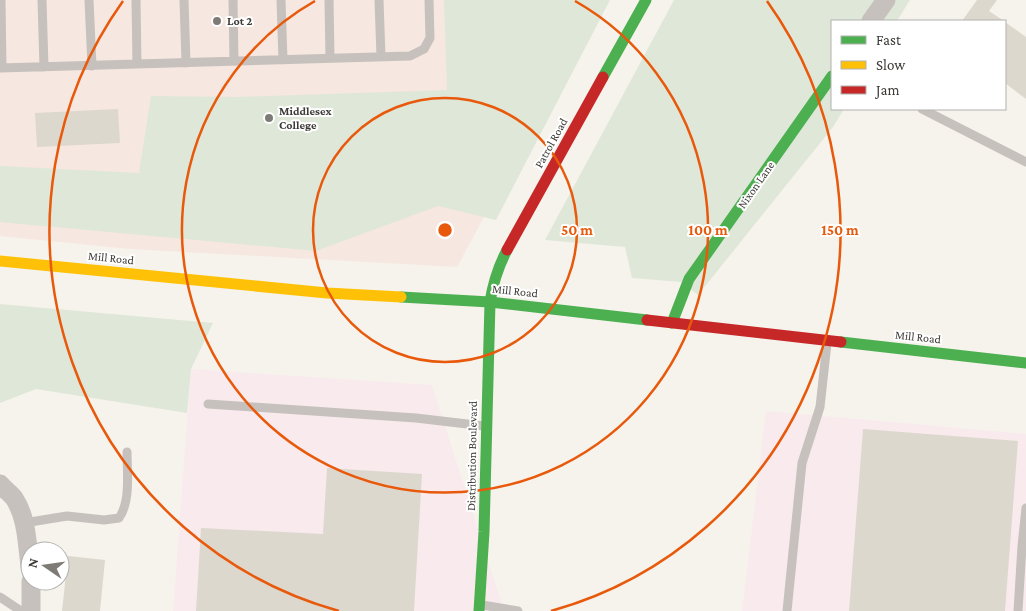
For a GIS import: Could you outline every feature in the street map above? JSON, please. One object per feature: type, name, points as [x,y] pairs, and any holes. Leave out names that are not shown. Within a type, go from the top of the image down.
[{"type":"street","name":"Patrol Road","points":[[490,302],[498,267],[646,0]]},
{"type":"street","points":[[872,20],[886,0]]},
{"type":"street","name":"Nixon Lane","points":[[672,323],[689,279],[831,77]]},
{"type":"street","name":"Mill Road","points":[[0,261],[327,293],[490,302],[1026,363]]},
{"type":"street","name":"Distribution Boulevard","points":[[479,608],[484,532],[490,302]]},
{"type":"street","points":[[0,484],[14,498],[21,512],[27,541]]},
{"type":"street","points":[[31,591],[31,611]]},
{"type":"lane","points":[[1,0],[1,68],[410,56],[424,49],[430,38],[429,0]]},
{"type":"lane","points":[[42,0],[44,67]]},
{"type":"lane","points":[[89,0],[92,66]]},
{"type":"lane","points":[[136,0],[137,64]]},
{"type":"lane","points":[[184,0],[186,63]]},
{"type":"lane","points":[[233,0],[234,61]]},
{"type":"lane","points":[[281,0],[282,60]]},
{"type":"lane","points":[[328,0],[330,58]]},
{"type":"lane","points":[[379,0],[380,57]]},
{"type":"lane","points":[[924,110],[1026,162]]},
{"type":"lane","points":[[786,611],[802,463],[820,407],[828,340]]},
{"type":"lane","points":[[208,404],[416,418],[487,426]]},
{"type":"lane","points":[[24,523],[67,516],[104,520],[119,518],[125,510],[127,452]]},
{"type":"lane","points":[[1018,611],[1026,508]]},
{"type":"lane","points":[[0,596],[21,611]]},
{"type":"lane","points":[[479,608],[518,611]]},
{"type":"shaded area","name":"Middlesex College","points":[[0,0],[601,0],[457,267],[130,249],[0,236]]},
{"type":"shaded area","points":[[191,369],[432,385],[504,611],[173,611]]},
{"type":"shaded area","points":[[766,411],[1026,434],[1026,611],[742,611]]},
{"type":"green space","points":[[444,0],[610,0],[496,220],[438,206],[316,251],[0,222],[0,166],[139,173],[151,96],[236,97],[447,90]]},
{"type":"green space","points":[[674,0],[910,0],[898,20],[831,20],[831,110],[843,110],[833,127],[698,295],[681,282],[632,278],[625,247],[545,240]]},
{"type":"green space","points":[[0,304],[213,323],[191,369],[187,413],[36,389],[0,403]]},
{"type":"building","points":[[977,0],[997,0],[989,11],[1002,20],[963,20]]},
{"type":"building","points":[[1006,23],[1026,37],[1026,99],[1006,84]]},
{"type":"building","points":[[118,109],[120,143],[37,147],[35,113]]},
{"type":"building","points":[[863,429],[1018,441],[1005,611],[849,611]]},
{"type":"building","points":[[327,468],[422,474],[414,611],[196,611],[201,528],[323,534]]},
{"type":"building","points":[[70,556],[105,560],[100,611],[62,611],[64,591],[70,591]]},
{"type":"traffic: fast","points":[[603,77],[646,0]]},
{"type":"traffic: fast","points":[[672,323],[689,279],[831,77]]},
{"type":"traffic: fast","points":[[479,611],[484,532],[490,302],[496,275],[507,250]]},
{"type":"traffic: fast","points":[[401,297],[490,302],[647,320]]},
{"type":"traffic: fast","points":[[841,342],[1026,363]]},
{"type":"traffic: slow","points":[[0,261],[327,293],[401,297]]},
{"type":"traffic: jam","points":[[507,250],[603,77]]},
{"type":"traffic: jam","points":[[647,320],[841,342]]},
{"type":"place","name":"Lot 2","points":[[217,21]]},
{"type":"place","name":"Middlesex College","points":[[269,118]]}]
